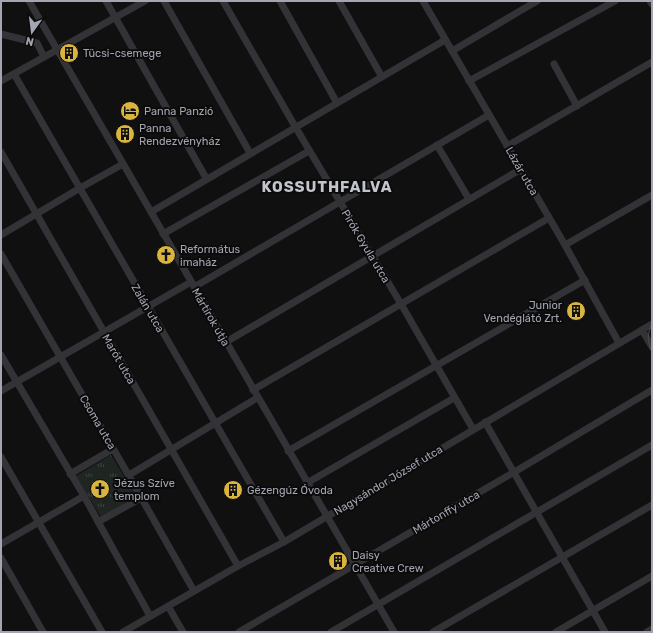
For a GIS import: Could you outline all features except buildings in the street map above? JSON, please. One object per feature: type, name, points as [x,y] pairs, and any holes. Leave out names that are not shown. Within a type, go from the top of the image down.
[{"type":"street","points":[[106,1],[206,178]]},
{"type":"street","points":[[1,81],[145,1]]},
{"type":"street","points":[[164,1],[250,153]]},
{"type":"street","name":"Pirók Gyula utca","points":[[223,1],[309,151],[401,304],[473,429]]},
{"type":"street","points":[[280,1],[337,103]]},
{"type":"street","points":[[339,1],[382,77]]},
{"type":"street","name":"Lázár utca","points":[[423,1],[565,245],[619,343]]},
{"type":"street","points":[[452,51],[537,1]]},
{"type":"street","points":[[469,81],[615,1]]},
{"type":"street","name":"Mártírok útja","points":[[31,2],[122,164],[394,632]]},
{"type":"street","points":[[1,34],[36,43],[44,57]]},
{"type":"street","points":[[151,212],[206,178],[296,128],[446,40]]},
{"type":"street","points":[[507,146],[652,62]]},
{"type":"street","points":[[554,64],[577,106]]},
{"type":"street","name":"Zalán utca","points":[[14,74],[284,542]]},
{"type":"street","points":[[1,391],[147,306],[192,284],[340,203],[489,115]]},
{"type":"street","points":[[437,145],[469,199]]},
{"type":"street","points":[[163,234],[309,151]]},
{"type":"street","name":"Marót utca","points":[[1,152],[238,566]]},
{"type":"street","points":[[1,235],[122,164]]},
{"type":"street","points":[[226,342],[521,169]]},
{"type":"street","points":[[565,245],[652,195]]},
{"type":"street","points":[[253,390],[549,218]]},
{"type":"street","name":"Csoma utca","points":[[1,254],[129,475],[194,591]]},
{"type":"street","points":[[288,451],[585,280]]},
{"type":"street","name":"Nagysándor József utca","points":[[123,632],[238,566],[284,542],[652,324]]},
{"type":"street","points":[[642,330],[652,347]]},
{"type":"street","points":[[1,355],[84,496],[150,616]]},
{"type":"street","name":"Mártonffy utca","points":[[239,632],[514,473],[652,390]]},
{"type":"street","points":[[129,475],[257,398]]},
{"type":"street","points":[[307,483],[454,398]]},
{"type":"street","points":[[485,422],[606,632]]},
{"type":"street","points":[[331,632],[652,445]]},
{"type":"street","points":[[70,474],[113,449]]},
{"type":"street","points":[[1,457],[102,632]]},
{"type":"street","points":[[1,544],[84,496]]},
{"type":"street","points":[[98,522],[141,498]]},
{"type":"street","points":[[433,632],[652,505]]},
{"type":"street","points":[[1,558],[43,632]]},
{"type":"street","points":[[556,632],[652,576]]},
{"type":"street","points":[[168,606],[183,632]]},
{"type":"street","points":[[647,632],[652,629]]},
{"type":"green space","points":[[111,455],[136,496],[101,517],[76,476]]},
{"type":"tram line","points":[[652,324],[648,338],[652,351]]},
{"type":"place","name":"Tücsi-csemege","points":[[69,53]]},
{"type":"place","name":"Panna Panzió","points":[[130,111]]},
{"type":"place","name":"Panna Rendezvényház","points":[[125,134]]},
{"type":"place","name":"Református imaház","points":[[166,255]]},
{"type":"place","name":"Junior Vendéglátó Zrt.","points":[[576,311]]},
{"type":"place","name":"Jézus Szíve templom","points":[[100,489]]},
{"type":"place","name":"Gézengúz Óvoda","points":[[233,490]]},
{"type":"place","name":"Daisy Creative Crew","points":[[338,561]]},
{"type":"district","name":"KOSSUTHFALVA","points":[[327,187]]}]
